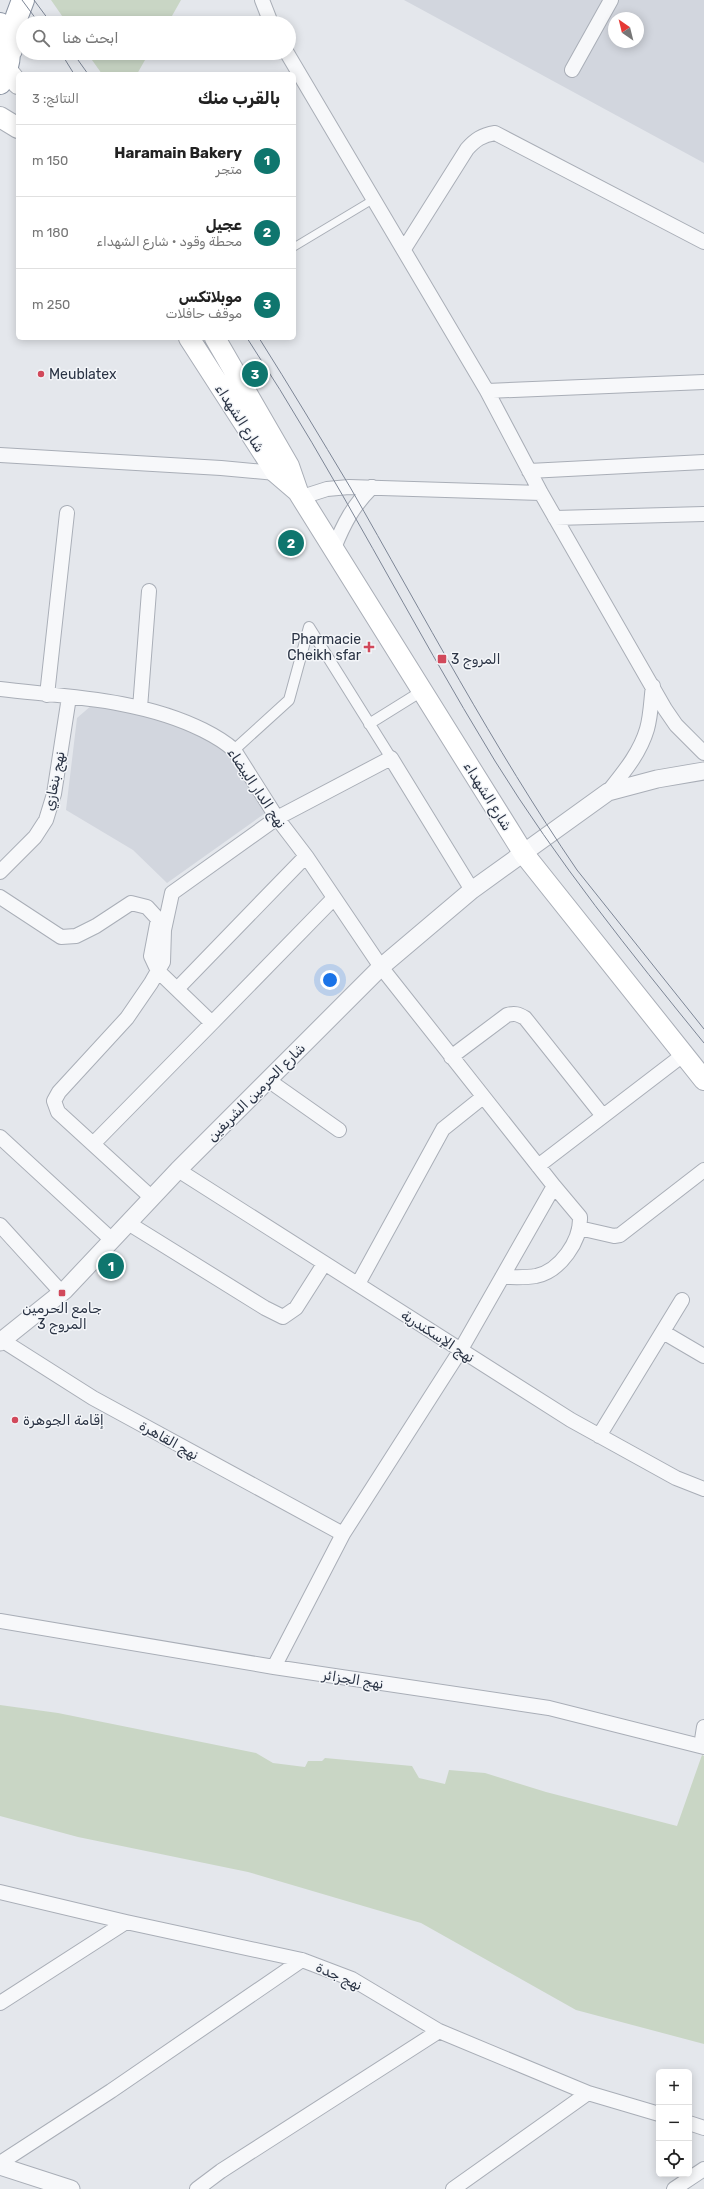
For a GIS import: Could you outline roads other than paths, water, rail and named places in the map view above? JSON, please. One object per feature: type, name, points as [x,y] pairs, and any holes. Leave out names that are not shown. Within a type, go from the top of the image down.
[{"type":"highway","points":[[17,16],[23,0]]},
{"type":"highway","points":[[9,73],[16,23]]},
{"type":"highway","points":[[0,24],[8,38],[9,73]]},
{"type":"main road","points":[[0,117],[16,127]]},
{"type":"main road","name":"شارع الشهداء","points":[[190,340],[300,494],[524,854],[704,1080]]},
{"type":"main road","name":"شارع الشهداء","points":[[216,340],[283,469]]},
{"type":"street","points":[[262,0],[268,16]]},
{"type":"street","points":[[572,70],[611,0]]},
{"type":"street","points":[[291,60],[487,391],[555,518],[665,708],[676,725],[704,753]]},
{"type":"street","points":[[404,249],[467,149],[476,140],[486,134],[495,133],[704,242]]},
{"type":"street","points":[[487,391],[704,382]]},
{"type":"street","points":[[0,455],[214,467],[283,469]]},
{"type":"street","points":[[529,471],[704,462]]},
{"type":"street","points":[[300,494],[338,487],[541,493]]},
{"type":"street","points":[[334,548],[345,520],[361,498],[372,487]]},
{"type":"street","points":[[47,695],[67,513]]},
{"type":"street","points":[[555,518],[704,514]]},
{"type":"street","points":[[140,708],[149,591]]},
{"type":"street","points":[[234,750],[289,700],[308,627],[472,890]]},
{"type":"street","points":[[608,792],[629,766],[639,748],[647,728],[653,686]]},
{"type":"street","name":"نهج الدار البيضاء","points":[[0,689],[69,697],[140,708],[190,723],[225,741],[234,750],[277,818],[306,856],[381,967],[580,1217],[579,1228]]},
{"type":"street","points":[[369,724],[422,691]]},
{"type":"street","name":"نهج بنغازي","points":[[0,872],[35,837],[46,820],[54,794],[69,697]]},
{"type":"street","points":[[152,1198],[58,1112],[54,1102],[59,1092],[127,1018],[158,971],[163,962],[164,930],[172,893],[277,818],[391,758]]},
{"type":"street","points":[[608,792],[657,779],[704,771]]},
{"type":"street","name":"شارع الحرمين الشريفين","points":[[1,1341],[62,1292],[178,1170],[381,967],[472,890],[608,792]]},
{"type":"street","points":[[177,989],[306,856]]},
{"type":"street","points":[[0,897],[61,937],[76,936],[96,926],[131,903],[147,907],[158,919],[151,956],[158,971],[212,1023]]},
{"type":"street","points":[[93,1144],[334,898]]},
{"type":"street","points":[[451,1056],[507,1015],[515,1013],[525,1018],[602,1116]]},
{"type":"street","points":[[538,1166],[683,1055]]},
{"type":"street","points":[[268,1080],[339,1130]]},
{"type":"street","points":[[358,1284],[443,1128],[483,1097]]},
{"type":"street","points":[[0,1137],[112,1240]]},
{"type":"street","name":"نهج الإسكندرية","points":[[178,1170],[324,1264],[358,1284],[460,1351],[599,1436],[676,1478],[704,1489]]},
{"type":"street","points":[[502,1277],[537,1276],[546,1272],[558,1264],[570,1250],[579,1228],[614,1236],[620,1235],[704,1170]]},
{"type":"street","points":[[274,1667],[343,1534],[460,1351],[554,1186]]},
{"type":"street","points":[[128,1223],[265,1308],[283,1317],[296,1308],[324,1264]]},
{"type":"street","points":[[0,1225],[62,1292]]},
{"type":"street","points":[[599,1436],[682,1300]]},
{"type":"street","points":[[663,1332],[704,1356]]},
{"type":"street","name":"نهج القاهرة","points":[[1,1341],[93,1398],[343,1534]]},
{"type":"street","name":"نهج الجزائر","points":[[0,1621],[274,1667],[549,1708],[702,1747]]},
{"type":"street","points":[[702,1747],[704,1727]]},
{"type":"street","name":"نهج جدة","points":[[0,1892],[126,1922],[302,1960],[352,1979],[439,2031],[588,2094],[656,2113]]},
{"type":"street","points":[[0,2003],[126,1922]]},
{"type":"street","points":[[0,2163],[111,2091],[302,1960]]},
{"type":"street","points":[[197,2189],[228,2167],[439,2031]]},
{"type":"street","points":[[453,2189],[588,2094]]},
{"type":"street","points":[[692,2124],[704,2128]]},
{"type":"street","points":[[0,2166],[71,2189]]},
{"type":"street","points":[[674,2189],[704,2169]]},
{"type":"lane","points":[[296,246],[374,199]]},
{"type":"tram line","points":[[22,0],[34,16]]},
{"type":"tram line","points":[[34,0],[46,16]]},
{"type":"tram line","points":[[65,60],[73,72]]},
{"type":"tram line","points":[[78,60],[87,72]]},
{"type":"tram line","points":[[248,340],[312,442],[433,656],[495,761],[543,834],[569,870],[649,975],[704,1043]]},
{"type":"tram line","points":[[260,340],[350,487],[460,681],[546,824],[577,870],[704,1029]]},
{"type":"place","name":"Meublatex","points":[[41,374]]},
{"type":"place","name":"موبلاتكس","points":[[255,374]]},
{"type":"place","name":"عجيل","points":[[291,543]]},
{"type":"place","name":"Pharmacie Cheikh sfar","points":[[369,647]]},
{"type":"place","name":"المروج 3","points":[[442,659]]},
{"type":"place","name":"Haramain Bakery","points":[[111,1266]]},
{"type":"place","name":"جامع الحرمين المروج 3","points":[[62,1293]]},
{"type":"place","name":"إقامة الجوهرة","points":[[15,1420]]}]
